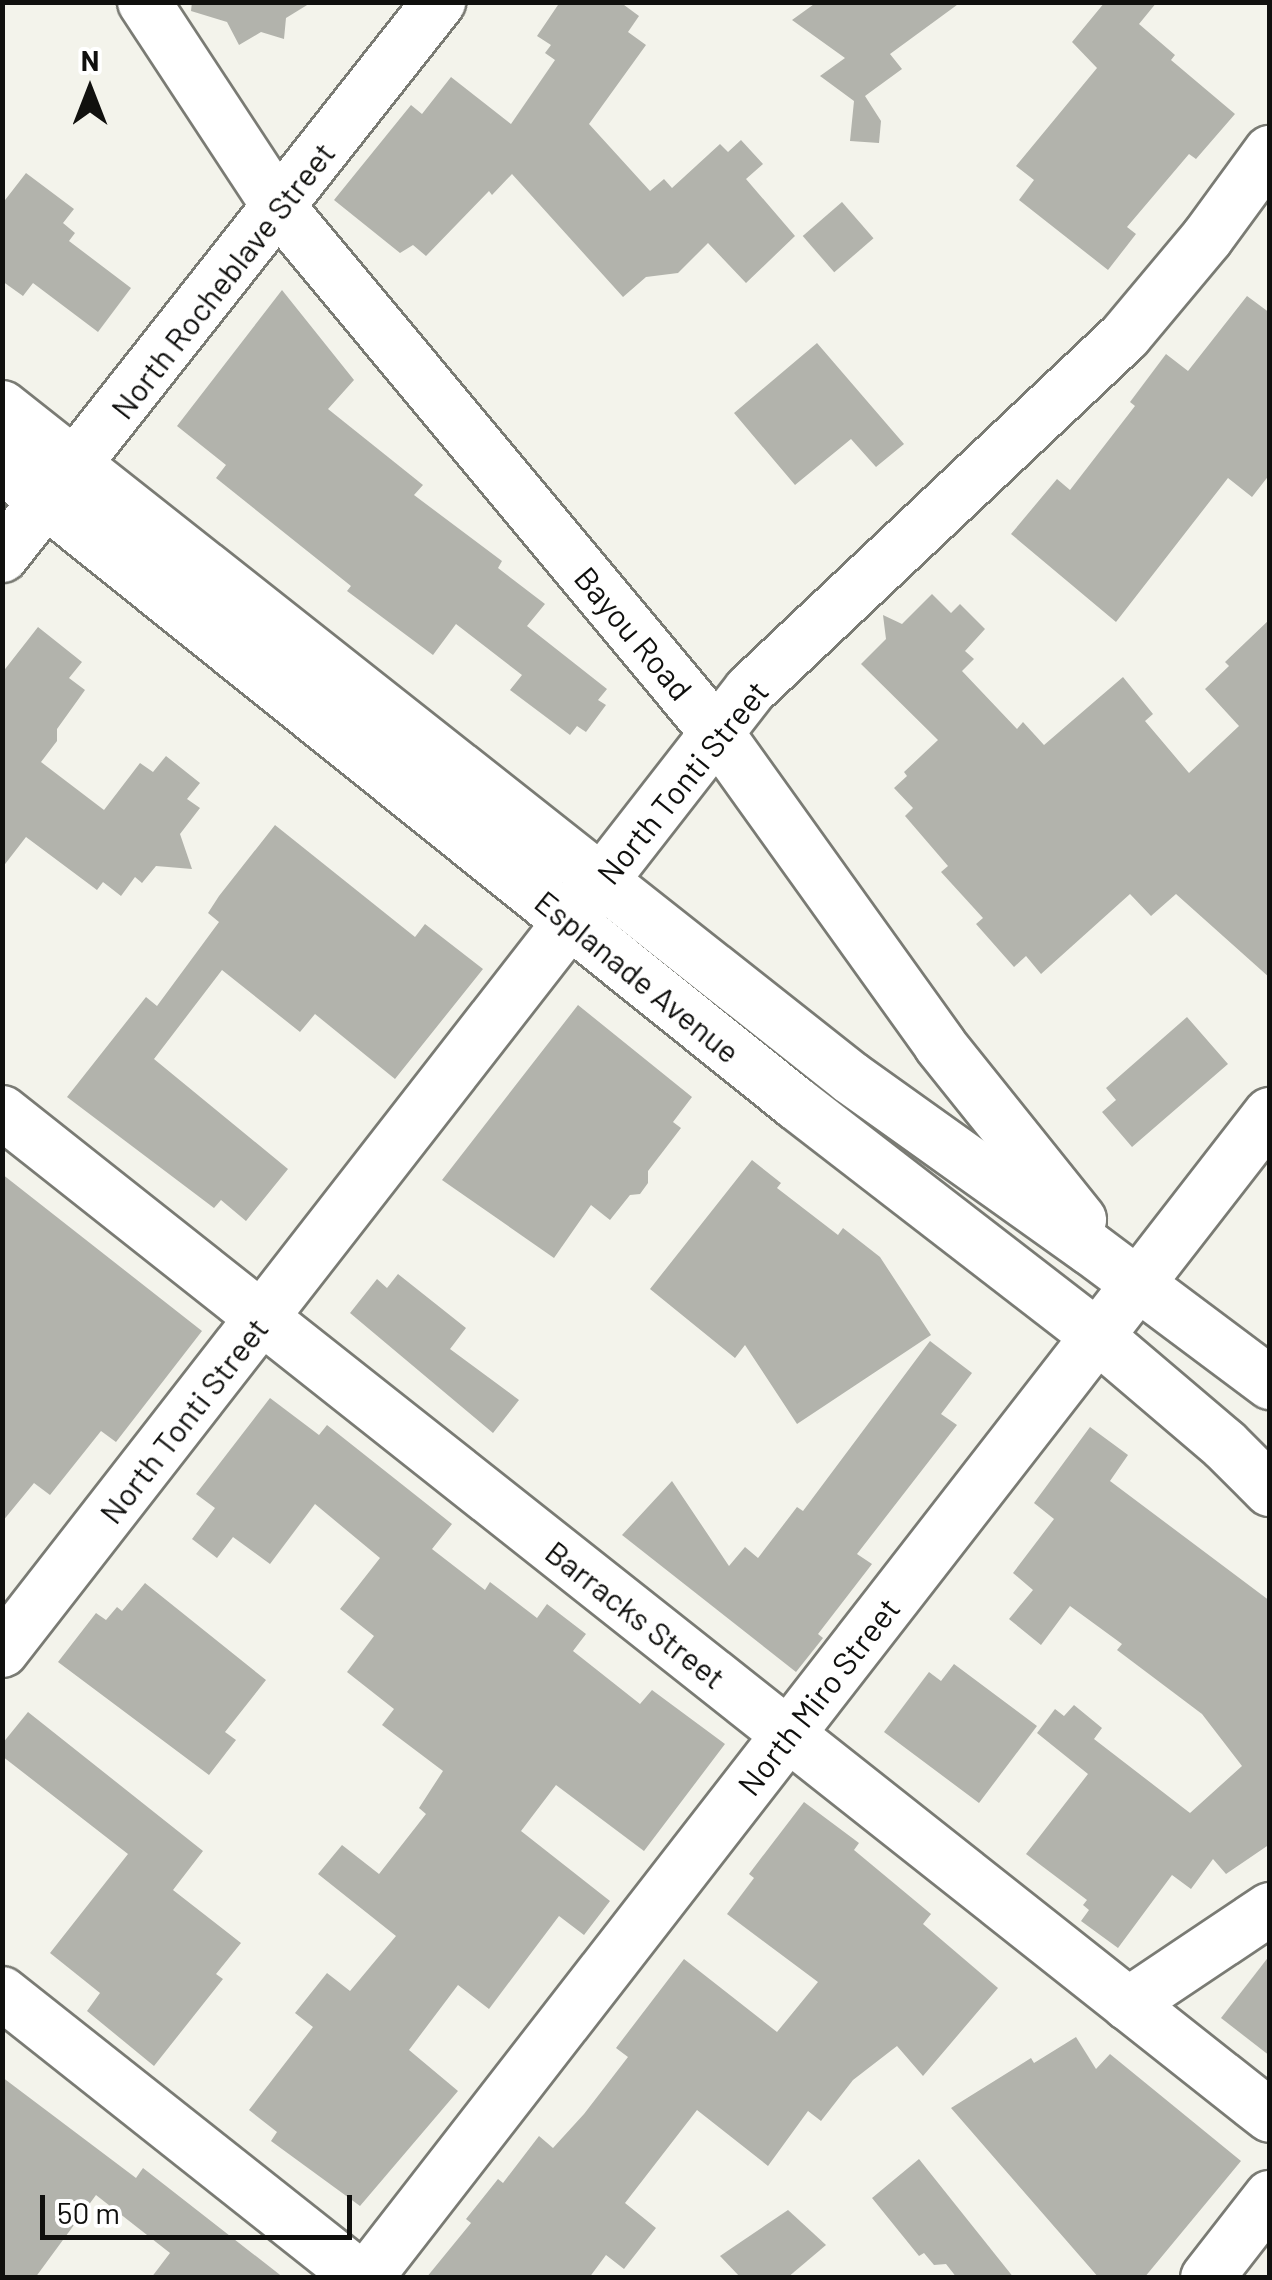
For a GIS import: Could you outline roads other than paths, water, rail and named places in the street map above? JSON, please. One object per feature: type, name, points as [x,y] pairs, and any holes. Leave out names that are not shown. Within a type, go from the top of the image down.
[{"type":"street","name":"Bayou Road","points":[[144,2],[278,206],[718,733],[940,1045],[1128,1276]]},
{"type":"street","name":"North Rocheblave Street","points":[[2,556],[439,2]]},
{"type":"street","name":"North Tonti Street","points":[[2,1652],[750,690],[1124,336],[1207,238],[1270,152]]},
{"type":"street","name":"Esplanade Avenue","points":[[2,407],[61,484],[586,902],[1224,1445],[1270,1490]]},
{"type":"street","name":"Esplanade Avenue","points":[[2,466],[61,484]]},
{"type":"street","name":"Esplanade Avenue","points":[[586,902],[851,1078],[1128,1276],[1270,1384]]},
{"type":"street","name":"Barracks Street","points":[[2,1112],[1270,2116]]},
{"type":"street","name":"North Miro Street","points":[[363,2278],[1097,1336],[1128,1276],[1270,1114]]},
{"type":"street","points":[[1128,2004],[1270,1909]]},
{"type":"street","points":[[2,1993],[363,2278]]},
{"type":"street","points":[[1207,2278],[1270,2197]]}]
